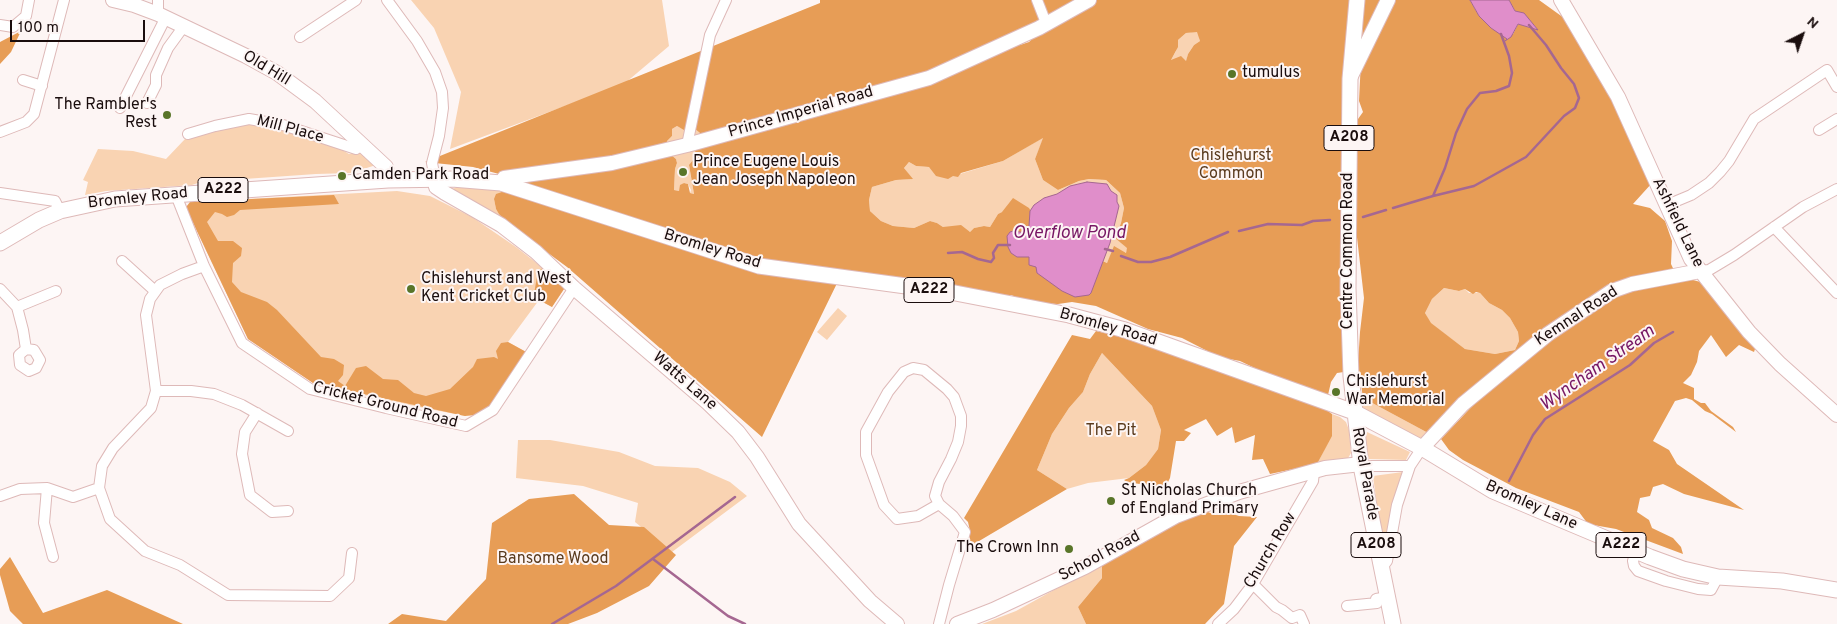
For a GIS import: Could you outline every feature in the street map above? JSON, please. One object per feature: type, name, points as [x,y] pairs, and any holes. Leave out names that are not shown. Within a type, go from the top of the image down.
[{"type":"main road","name":"Old Hill","points":[[113,0],[161,10],[184,26],[277,73],[315,101],[386,168],[388,180]]},
{"type":"main road","name":"Prince Imperial Road","points":[[501,183],[504,178],[612,163],[687,145],[929,78],[1046,23],[1089,0]]},
{"type":"main road","name":"Centre Common Road","points":[[1354,412],[1348,288],[1350,79],[1357,0]]},
{"type":"main road","points":[[1350,79],[1388,0]]},
{"type":"main road","name":"Ashfield Lane","points":[[1561,0],[1618,97],[1691,259],[1749,332],[1780,364],[1837,416]]},
{"type":"main road","name":"Bromley Road","points":[[60,211],[115,199],[388,180],[435,179],[501,183],[760,266],[950,292],[1086,319],[1125,330],[1354,412]]},
{"type":"main road","name":"Watts Lane","points":[[435,179],[436,187],[501,225],[536,252],[574,288],[708,402],[738,432],[757,457],[799,524],[889,622]]},
{"type":"main road","name":"A222","points":[[0,243],[32,223],[60,211]]},
{"type":"main road","name":"Kemnal Road","points":[[1422,448],[1463,404],[1548,334],[1612,291],[1641,282],[1700,272]]},
{"type":"main road","name":"Bromley Lane","points":[[1354,412],[1422,448],[1493,491],[1683,569],[1718,577],[1782,581],[1837,590]]},
{"type":"main road","name":"Royal Parade","points":[[1354,412],[1361,465],[1393,624]]},
{"type":"main road","name":"School Road","points":[[957,624],[991,611],[1085,567],[1176,516],[1239,492],[1336,466],[1361,465]]},
{"type":"street","points":[[0,24],[14,27],[26,16],[29,0]]},
{"type":"street","points":[[0,132],[26,122],[34,114],[64,0]]},
{"type":"street","points":[[300,37],[356,0]]},
{"type":"street","points":[[387,0],[416,41],[434,72],[442,92],[444,108],[432,163],[435,179]]},
{"type":"street","points":[[687,145],[710,34],[726,0]]},
{"type":"street","points":[[1037,0],[1046,23]]},
{"type":"street","points":[[120,108],[152,41],[161,10]]},
{"type":"street","points":[[147,104],[156,85],[156,75],[168,48],[184,26]]},
{"type":"street","points":[[1667,206],[1691,195],[1709,182],[1729,161],[1754,119],[1827,70],[1837,87]]},
{"type":"street","points":[[23,80],[42,86]]},
{"type":"street","name":"Mill Place","points":[[188,134],[249,119],[284,125],[356,149],[362,145]]},
{"type":"street","points":[[1818,130],[1837,119]]},
{"type":"street","name":"Kemnal Road","points":[[1700,272],[1709,270],[1721,263],[1803,207],[1837,189]]},
{"type":"street","points":[[0,193],[55,201],[60,211]]},
{"type":"street","name":"Cricket Ground Road","points":[[176,195],[204,266],[242,343],[310,389],[466,426],[493,410],[574,288]]},
{"type":"street","points":[[1774,227],[1837,293]]},
{"type":"street","points":[[122,261],[155,291]]},
{"type":"street","points":[[204,266],[160,285],[150,299],[146,315],[156,391],[151,408],[113,448],[102,466],[99,488],[110,519],[145,551],[180,566],[228,595],[330,596],[349,578],[352,552]]},
{"type":"street","points":[[0,289],[17,307],[24,330],[26,349]]},
{"type":"street","points":[[17,307],[56,291]]},
{"type":"street","points":[[939,504],[918,516],[897,519],[884,505],[866,455],[866,432],[888,392],[904,372],[912,368],[924,370],[947,389],[954,397],[961,416],[958,442],[939,482],[936,496],[939,504],[953,516],[965,532],[939,624]]},
{"type":"street","points":[[156,391],[191,391],[214,394],[242,404],[288,431]]},
{"type":"street","points":[[257,413],[245,432],[242,454],[250,495],[272,512],[288,511]]},
{"type":"street","points":[[1382,569],[1387,561],[1397,505],[1410,466],[1422,448]]},
{"type":"street","points":[[1361,465],[1410,466]]},
{"type":"street","name":"Church Row","points":[[1218,624],[1234,609],[1253,584],[1313,481],[1314,472]]},
{"type":"street","points":[[0,496],[20,488],[48,488],[73,497],[99,488]]},
{"type":"street","points":[[48,488],[44,523],[53,557]]},
{"type":"street","points":[[1253,584],[1276,607],[1292,618],[1300,615],[1304,624]]},
{"type":"street","points":[[1347,606],[1377,603],[1376,599],[1388,596]]},
{"type":"green space","points":[[411,0],[662,0],[669,46],[624,84],[450,149],[461,92],[434,28]]},
{"type":"green space","name":"Chislehurst Common","points":[[820,0],[1356,0],[1344,372],[1337,373],[1331,382],[1328,395],[1261,371],[1240,361],[1219,357],[1182,338],[1148,329],[1096,306],[1072,302],[1058,304],[1031,303],[1011,295],[992,295],[931,279],[911,279],[843,271],[762,437],[567,267],[506,222],[496,209],[494,199],[496,194],[508,192],[526,184],[525,181],[473,167],[425,162],[820,3]],"holes":[[[1043,10],[1048,15],[1039,32],[1029,42],[1020,45],[1020,39],[1038,22]],[[1197,32],[1200,41],[1194,45],[1186,61],[1181,56],[1171,60],[1178,47],[1178,40],[1186,33]],[[677,126],[684,130],[695,129],[700,133],[693,160],[689,165],[694,194],[690,193],[688,184],[684,183],[680,185],[679,191],[674,190],[677,163],[676,159],[670,154],[667,141],[672,136],[672,129]],[[1043,138],[1035,159],[1043,180],[1058,190],[1079,181],[1089,179],[1106,180],[1120,193],[1124,208],[1115,238],[1127,248],[1126,253],[1114,246],[1107,263],[1096,258],[1041,229],[1029,208],[1013,198],[1002,212],[998,214],[990,227],[974,228],[970,232],[961,225],[943,227],[930,221],[914,228],[893,226],[881,221],[870,211],[869,200],[872,187],[896,180],[913,179],[904,168],[909,162],[916,166],[929,167],[936,176],[948,179],[953,176],[958,177],[961,173],[1003,161]]]},
{"type":"green space","points":[[1364,0],[1470,0],[1479,16],[1491,28],[1513,34],[1518,24],[1537,29],[1524,14],[1515,11],[1509,0],[1539,0],[1564,18],[1608,90],[1652,183],[1633,204],[1650,208],[1665,221],[1672,241],[1671,264],[1679,281],[1693,280],[1704,283],[1756,346],[1754,352],[1739,345],[1726,357],[1711,335],[1699,351],[1697,362],[1691,375],[1683,383],[1694,388],[1694,399],[1705,403],[1711,411],[1733,427],[1736,432],[1692,400],[1686,398],[1675,401],[1653,441],[1669,450],[1677,464],[1744,510],[1684,494],[1663,484],[1653,487],[1650,496],[1640,498],[1637,512],[1649,520],[1652,528],[1673,538],[1681,547],[1683,554],[1616,529],[1588,524],[1579,512],[1516,488],[1463,460],[1449,450],[1441,439],[1480,398],[1430,434],[1363,398],[1358,364],[1364,298],[1353,192],[1358,119],[1363,112],[1359,101]],"holes":[[[1444,288],[1459,291],[1465,289],[1473,294],[1476,292],[1480,293],[1489,303],[1502,310],[1510,318],[1518,332],[1519,341],[1515,350],[1495,354],[1465,349],[1431,323],[1425,313],[1432,299]]]},
{"type":"green space","points":[[21,31],[11,52],[0,64],[0,42]]},
{"type":"green space","points":[[1198,31],[1200,41],[1194,45],[1188,54],[1186,62],[1171,60],[1176,51],[1178,40],[1186,33]]},
{"type":"green space","points":[[250,121],[331,143],[349,154],[359,152],[376,165],[351,173],[201,182],[192,185],[106,191],[85,195],[88,182],[83,180],[98,149],[133,151],[166,159],[185,139],[216,127]]},
{"type":"green space","points":[[677,126],[695,129],[700,133],[701,144],[693,155],[693,160],[689,166],[694,194],[690,193],[691,190],[688,184],[684,183],[679,191],[674,190],[677,163],[676,159],[670,154],[667,141],[672,136],[672,129]]},
{"type":"green space","points":[[1044,137],[1035,159],[1043,180],[1058,190],[1079,181],[1089,179],[1106,180],[1120,193],[1124,208],[1115,238],[1128,248],[1125,254],[1111,255],[1107,263],[1002,212],[998,214],[990,227],[974,228],[970,232],[955,227],[943,227],[930,221],[914,228],[893,226],[881,221],[870,211],[869,200],[872,187],[896,180],[912,179],[904,168],[909,162],[916,166],[929,167],[953,176],[1003,161]]},
{"type":"green space","points":[[457,187],[482,187],[508,192],[494,199],[496,209],[506,222],[452,189]]},
{"type":"green space","points":[[397,191],[430,196],[472,217],[516,247],[566,286],[552,307],[539,300],[508,342],[528,353],[465,416],[313,383],[248,339],[187,210],[190,202]]},
{"type":"green space","points":[[334,195],[339,204],[240,210],[234,215],[227,217],[215,212],[207,222],[218,241],[233,241],[242,248],[241,256],[233,263],[232,282],[241,292],[267,302],[277,310],[321,357],[334,359],[344,365],[343,375],[338,381],[345,386],[356,368],[366,366],[383,379],[398,380],[414,393],[426,396],[450,389],[473,367],[477,359],[494,357],[498,359],[496,351],[501,343],[508,342],[528,353],[490,406],[476,415],[465,416],[313,383],[248,339],[187,210],[187,206],[190,202]]},
{"type":"green space","points":[[543,268],[566,286],[552,307],[539,300],[534,294],[538,271]]},
{"type":"green space","points":[[1444,288],[1459,291],[1465,289],[1469,293],[1480,293],[1489,303],[1502,310],[1510,318],[1518,332],[1519,341],[1515,350],[1495,354],[1465,349],[1430,323],[1425,313],[1432,299]]},
{"type":"green space","points":[[838,308],[847,316],[827,340],[817,332]]},
{"type":"green space","points":[[1096,331],[1132,339],[1319,405],[1332,414],[1332,436],[1317,464],[1270,474],[1263,459],[1252,460],[1255,435],[1235,443],[1232,427],[1217,436],[1206,419],[1184,430],[1191,433],[1184,441],[1176,441],[1170,478],[1165,488],[1127,482],[1124,480],[1146,465],[1158,449],[1161,430],[1152,406],[1102,353],[1090,374],[1083,392],[1069,408],[1052,434],[1037,470],[1067,489],[969,547],[970,531],[968,522],[964,518],[1072,335],[1090,339]]},
{"type":"green space","name":"The Pit","points":[[1102,353],[1152,406],[1161,430],[1158,449],[1146,465],[1129,478],[1088,483],[1067,489],[1037,470],[1052,434],[1069,408],[1083,392],[1090,374]]},
{"type":"green space","points":[[1363,398],[1430,434],[1421,438],[1416,437],[1364,409],[1359,404]]},
{"type":"green space","points":[[1332,414],[1346,422],[1349,430],[1351,453],[1347,460],[1317,464],[1331,436]]},
{"type":"green space","points":[[1367,432],[1410,452],[1406,460],[1368,459],[1364,436]]},
{"type":"green space","points":[[518,440],[550,440],[619,452],[655,466],[698,468],[730,482],[747,496],[672,552],[635,522],[638,503],[583,486],[516,478]]},
{"type":"green space","points":[[1403,472],[1386,552],[1373,476]]},
{"type":"green space","name":"Bansome Wood","points":[[574,494],[609,525],[644,527],[676,555],[649,586],[597,613],[568,624],[388,624],[402,614],[446,621],[486,579],[492,523],[529,499]]},
{"type":"green space","points":[[1208,512],[1215,515],[1233,514],[1257,517],[1234,546],[1224,604],[1205,624],[1086,624],[1078,607],[1102,578],[1102,561],[1180,520]]},
{"type":"green space","points":[[10,557],[43,613],[107,590],[183,624],[23,624],[10,611],[0,575],[0,569]]},
{"type":"green space","points":[[1102,561],[1102,578],[1078,607],[1086,624],[982,624],[1016,611],[1090,570]]},
{"type":"water","points":[[1470,0],[1509,0],[1515,11],[1524,13],[1538,30],[1518,24],[1511,37],[1505,41],[1507,39],[1491,28],[1479,16]]},
{"type":"water","name":"Overflow Pond","points":[[1087,182],[1107,184],[1111,191],[1117,195],[1119,206],[1110,243],[1091,293],[1075,297],[1062,291],[1037,273],[1036,267],[1029,265],[1029,257],[1017,257],[1011,253],[1008,247],[1007,236],[1013,231],[1026,233],[1029,226],[1030,211],[1034,205],[1044,198],[1057,194],[1070,186]]},
{"type":"waterway","points":[[1433,196],[1474,186],[1526,157],[1564,116],[1575,108],[1579,98],[1574,84],[1529,25]]},
{"type":"waterway","points":[[1393,208],[1433,196],[1445,168],[1456,133],[1467,109],[1480,93],[1496,91],[1509,86],[1512,73],[1509,56],[1501,34]]},
{"type":"waterway","points":[[1363,217],[1386,210]]},
{"type":"waterway","points":[[1239,231],[1268,224],[1302,225],[1313,221],[1330,220]]},
{"type":"waterway","points":[[1121,256],[1138,262],[1151,262],[1170,257],[1228,232]]},
{"type":"waterway","points":[[948,253],[962,252],[991,262],[994,258],[993,253],[998,245],[1010,245]]},
{"type":"waterway","points":[[1105,249],[1113,251]]},
{"type":"waterway","name":"Wyncham Stream","points":[[1509,481],[1533,435],[1545,419],[1630,365],[1654,343],[1673,332]]},
{"type":"waterway","points":[[552,624],[616,586],[735,497]]},
{"type":"waterway","points":[[653,559],[728,616],[745,624]]},
{"type":"place","name":"tumulus","points":[[1232,74]]},
{"type":"place","name":"The Rambler's Rest","points":[[167,115]]},
{"type":"place","name":"Prince Eugene Louis Jean Joseph Napoleon","points":[[683,172]]},
{"type":"place","name":"Camden Park Road","points":[[342,176]]},
{"type":"place","name":"Chislehurst and West Kent Cricket Club","points":[[411,289]]},
{"type":"place","name":"Chislehurst War Memorial","points":[[1336,392]]},
{"type":"place","name":"St Nicholas Church of England Primary","points":[[1111,501]]},
{"type":"place","name":"The Crown Inn","points":[[1069,549]]}]
